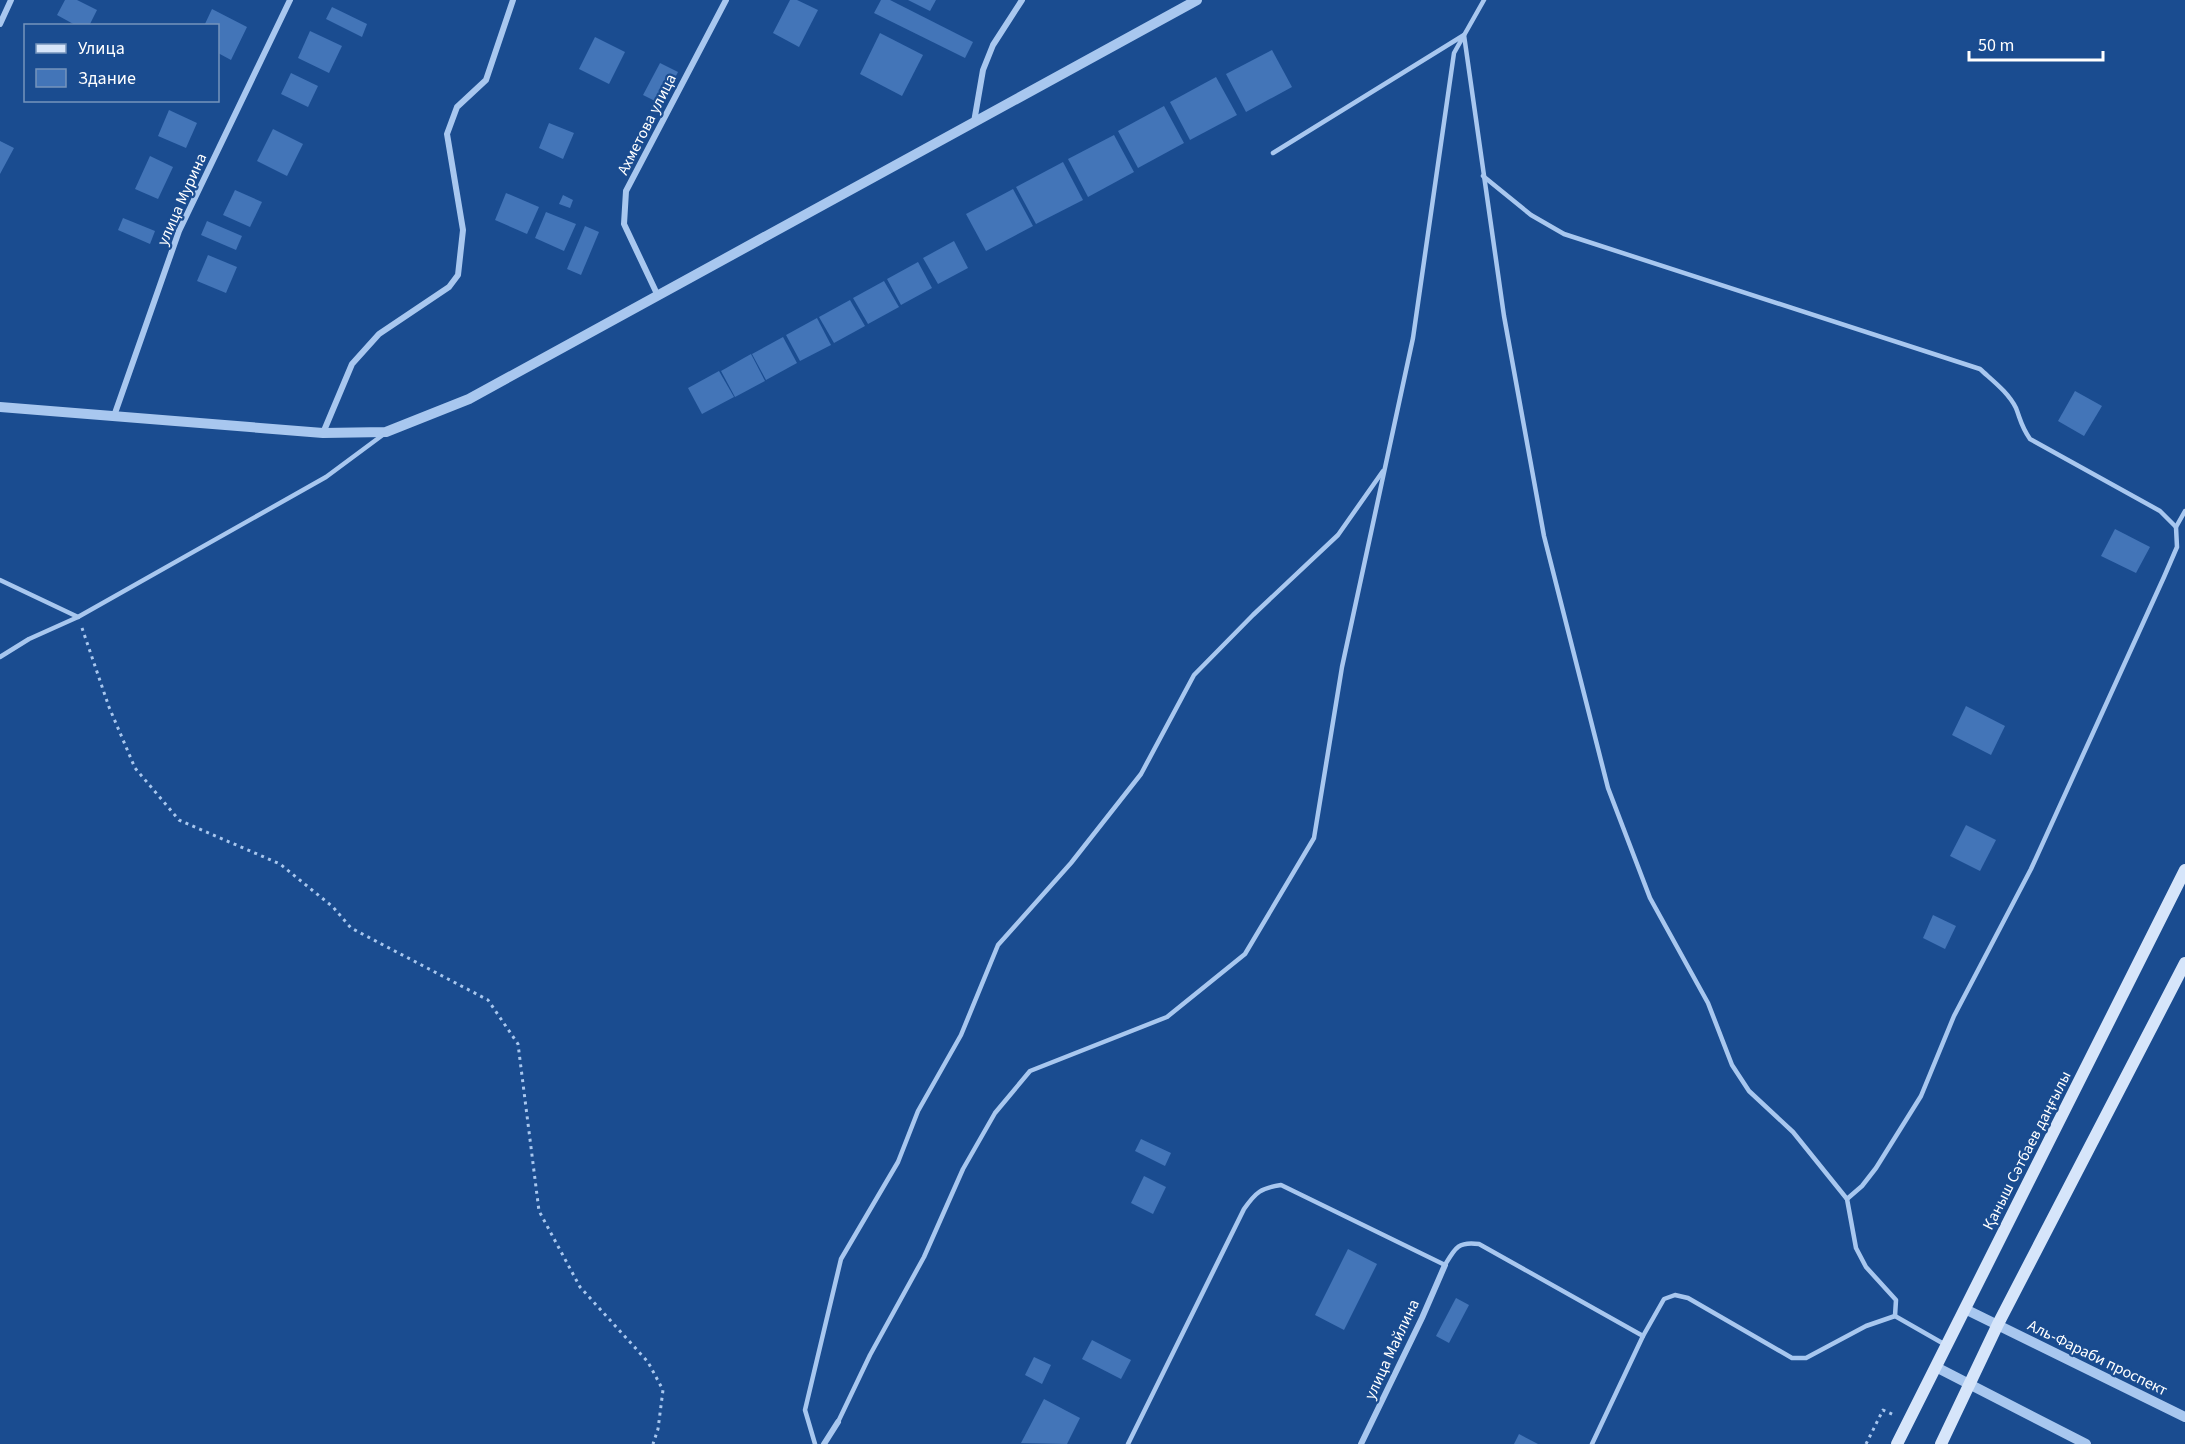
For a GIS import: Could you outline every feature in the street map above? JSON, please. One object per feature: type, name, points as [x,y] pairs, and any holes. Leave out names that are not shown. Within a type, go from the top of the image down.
[{"type":"main road","name":"Қаныш Сәтбаев даңғылы","points":[[1897,1444],[2185,870]]},
{"type":"main road","points":[[1941,1444],[1998,1324],[2185,963]]},
{"type":"street","points":[[0,24],[11,0]]},
{"type":"street","name":"улица Мурина","points":[[114,416],[179,231],[290,0]]},
{"type":"street","points":[[323,433],[352,364],[379,334],[449,287],[458,275],[463,230],[447,134],[457,107],[486,80],[513,0]]},
{"type":"street","name":"Ахметова улица","points":[[659,296],[624,224],[626,191],[726,0]]},
{"type":"street","points":[[974,123],[986,62],[993,45],[1022,0]]},
{"type":"street","points":[[0,407],[323,433],[386,432],[469,399],[1197,0]]},
{"type":"street","name":"улица Майлина","points":[[1361,1444],[1445,1264]]},
{"type":"street","name":"Аль-Фараби проспект","points":[[1965,1309],[2185,1416]]},
{"type":"street","points":[[1936,1367],[2086,1444]]},
{"type":"street","points":[[824,1444],[838,1422]]},
{"type":"lane","points":[[838,1422],[870,1356],[924,1257],[963,1169],[1002,1104],[1030,1071],[1167,1017],[1245,954],[1314,838],[1342,667],[1413,338],[1454,53],[1484,0]]},
{"type":"lane","points":[[1273,153],[1464,35]]},
{"type":"lane","points":[[1464,35],[1504,316],[1544,536],[1608,788],[1650,898],[1708,1004],[1732,1065],[1749,1091],[1793,1132],[1846,1199],[1856,1248],[1866,1267],[1896,1300],[1895,1316]]},
{"type":"lane","points":[[1483,176],[1531,215],[1564,234],[1980,369],[2004,390],[2016,409],[2020,426],[2030,439],[2160,511],[2176,527]]},
{"type":"lane","points":[[0,657],[29,639],[78,617],[326,477],[386,432]]},
{"type":"lane","points":[[815,1444],[805,1410],[841,1258],[898,1162],[918,1111],[961,1035],[998,945],[1071,863],[1141,774],[1194,675],[1253,615],[1338,535],[1385,468]]},
{"type":"lane","points":[[1846,1199],[1862,1186],[1876,1168],[1921,1096],[1954,1016],[2031,869],[2159,588],[2177,547],[2176,527],[2185,511]]},
{"type":"lane","points":[[0,580],[78,617]]},
{"type":"lane","points":[[1128,1444],[1244,1209],[1254,1195],[1266,1187],[1281,1185],[1445,1264],[1455,1248],[1467,1242],[1479,1244],[1643,1336]]},
{"type":"lane","points":[[1592,1444],[1643,1336],[1664,1299],[1675,1295],[1688,1298],[1792,1358],[1806,1358],[1866,1326],[1895,1316],[1947,1346]]},
{"type":"path","points":[[78,617],[109,707],[135,768],[179,820],[280,864],[333,907],[351,928],[488,1000],[503,1020],[518,1044],[539,1211],[580,1287],[648,1362],[663,1390],[658,1429],[653,1444]]},
{"type":"path","points":[[1866,1444],[1883,1410]]},
{"type":"building","points":[[65,0],[77,0],[97,10],[90,24],[73,24],[57,15]]},
{"type":"building","points":[[790,0],[797,0],[818,10],[799,47],[773,33]]},
{"type":"building","points":[[881,0],[890,0],[973,42],[965,58],[874,13]]},
{"type":"building","points":[[908,0],[936,0],[930,11]]},
{"type":"building","points":[[332,7],[367,24],[362,37],[326,19]]},
{"type":"building","points":[[212,9],[247,27],[231,60],[219,54],[219,24],[205,24]]},
{"type":"building","points":[[310,31],[342,46],[329,73],[298,58]]},
{"type":"building","points":[[880,33],[923,55],[902,96],[860,74]]},
{"type":"building","points":[[595,37],[625,52],[609,84],[579,69]]},
{"type":"building","points":[[1272,50],[1292,87],[1246,112],[1226,74]]},
{"type":"building","points":[[660,63],[678,72],[661,104],[643,95]]},
{"type":"building","points":[[291,73],[318,86],[308,107],[281,94]]},
{"type":"building","points":[[1216,77],[1237,115],[1190,140],[1170,102]]},
{"type":"building","points":[[1164,106],[1184,143],[1138,168],[1118,131]]},
{"type":"building","points":[[169,110],[197,123],[186,148],[158,136]]},
{"type":"building","points":[[549,123],[574,133],[563,159],[539,148]]},
{"type":"building","points":[[273,129],[303,144],[287,176],[257,161]]},
{"type":"building","points":[[1114,135],[1134,172],[1088,197],[1068,159]]},
{"type":"building","points":[[0,141],[14,148],[0,174]]},
{"type":"building","points":[[150,156],[173,167],[158,199],[135,189]]},
{"type":"building","points":[[1063,162],[1083,200],[1036,224],[1016,187]]},
{"type":"building","points":[[1013,189],[1033,226],[986,251],[966,214]]},
{"type":"building","points":[[235,190],[262,202],[250,227],[223,215]]},
{"type":"building","points":[[506,193],[539,207],[527,234],[495,220]]},
{"type":"building","points":[[563,195],[573,200],[570,208],[559,204]]},
{"type":"building","points":[[546,212],[576,224],[564,251],[535,238]]},
{"type":"building","points":[[123,218],[155,231],[150,244],[118,230]]},
{"type":"building","points":[[207,221],[242,236],[236,250],[201,235]]},
{"type":"building","points":[[585,226],[599,232],[581,275],[567,269]]},
{"type":"building","points":[[954,241],[968,268],[938,284],[923,258]]},
{"type":"building","points":[[208,255],[237,267],[226,293],[197,281]]},
{"type":"building","points":[[918,262],[932,288],[901,305],[887,279]]},
{"type":"building","points":[[884,281],[899,307],[868,324],[853,298]]},
{"type":"building","points":[[850,300],[865,326],[834,343],[819,317]]},
{"type":"building","points":[[817,318],[831,345],[800,361],[786,335]]},
{"type":"building","points":[[783,337],[797,363],[766,380],[752,354]]},
{"type":"building","points":[[751,354],[765,381],[735,397],[721,371]]},
{"type":"building","points":[[719,371],[734,397],[702,414],[688,388]]},
{"type":"building","points":[[2075,391],[2102,406],[2084,436],[2058,421]]},
{"type":"building","points":[[2115,529],[2150,547],[2136,573],[2101,556]]},
{"type":"building","points":[[1966,706],[2005,726],[1991,755],[1952,735]]},
{"type":"building","points":[[1966,825],[1996,840],[1980,871],[1950,856]]},
{"type":"building","points":[[1933,915],[1956,926],[1945,949],[1923,938]]},
{"type":"building","points":[[1141,1139],[1171,1153],[1165,1166],[1135,1151]]},
{"type":"building","points":[[1144,1176],[1166,1187],[1153,1214],[1131,1203]]},
{"type":"building","points":[[1348,1249],[1377,1264],[1344,1330],[1315,1315]]},
{"type":"building","points":[[1456,1298],[1469,1305],[1449,1343],[1436,1336]]},
{"type":"building","points":[[1092,1340],[1131,1360],[1121,1379],[1082,1359]]},
{"type":"building","points":[[1034,1357],[1051,1365],[1042,1384],[1025,1375]]},
{"type":"building","points":[[1044,1399],[1080,1418],[1067,1444],[1021,1443]]},
{"type":"building","points":[[1519,1434],[1538,1444],[1514,1444]]}]
